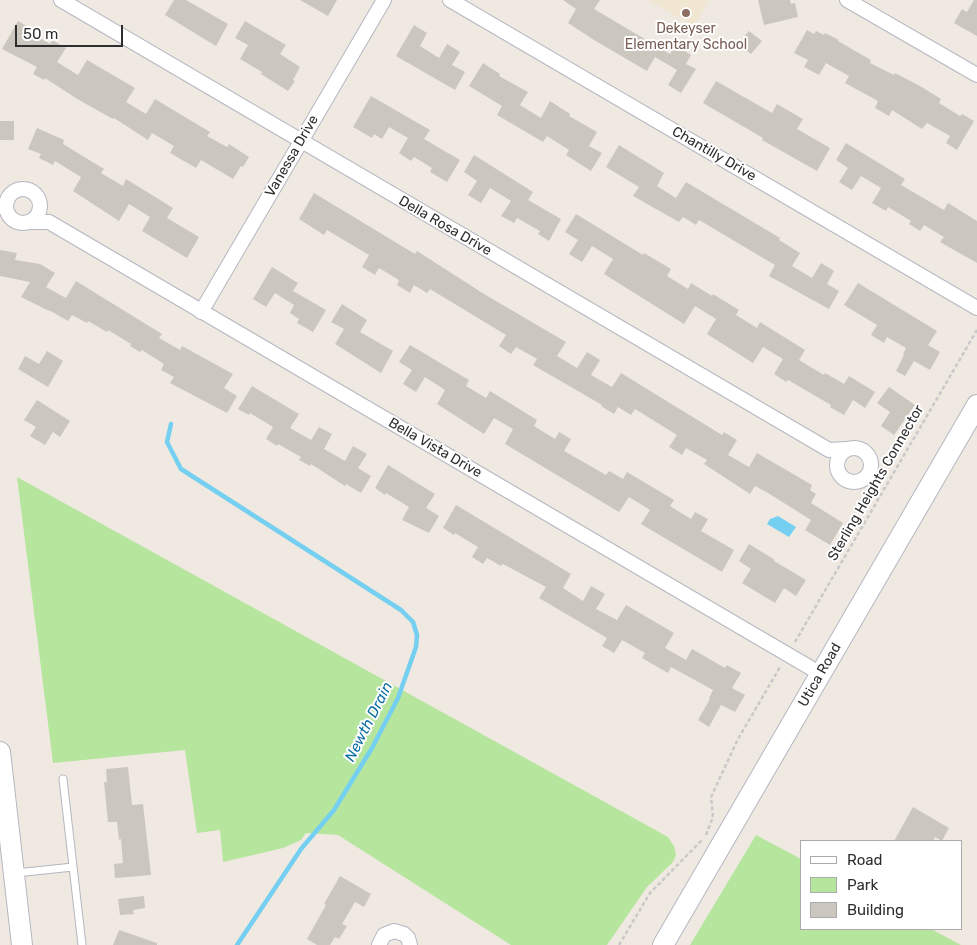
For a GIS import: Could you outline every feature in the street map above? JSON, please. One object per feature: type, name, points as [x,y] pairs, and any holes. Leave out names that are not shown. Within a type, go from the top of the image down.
[{"type":"street","name":"Della Rosa Drive","points":[[61,0],[829,450]]},
{"type":"street","name":"Vanessa Drive","points":[[201,312],[384,0]]},
{"type":"street","name":"Chantilly Drive","points":[[450,0],[977,308]]},
{"type":"street","points":[[847,0],[977,75]]},
{"type":"street","points":[[24,189],[35,194],[40,205],[49,222],[18,223],[9,217],[6,206],[9,196],[24,189]]},
{"type":"street","points":[[29,222],[37,215],[40,205]]},
{"type":"street","name":"Bella Vista Drive","points":[[49,222],[821,674]]},
{"type":"street","name":"Utica Road","points":[[663,945],[977,405]]},
{"type":"street","points":[[859,448],[868,454],[872,465],[869,476],[859,482],[848,482],[839,474],[834,458],[829,450],[847,449],[859,448]]},
{"type":"street","points":[[837,468],[839,457],[847,449]]},
{"type":"street","points":[[0,752],[8,874],[22,945]]},
{"type":"street","points":[[378,945],[384,935],[394,931],[404,934],[408,938],[410,945]]},
{"type":"lane","points":[[63,779],[82,945]]},
{"type":"lane","points":[[8,874],[73,867]]},
{"type":"path","name":"Sterling Heights Connector","points":[[792,646],[977,330]]},
{"type":"path","points":[[882,481],[887,484]]},
{"type":"path","points":[[619,945],[650,893],[705,838],[713,817],[711,796],[738,738],[782,664]]},
{"type":"shaded area","name":"Dekeyser Elementary School","points":[[648,0],[709,0],[694,26]]},
{"type":"green space","points":[[17,477],[668,837],[674,846],[676,855],[673,862],[647,887],[607,945],[511,945],[338,835],[306,833],[301,840],[283,848],[223,862],[220,830],[197,833],[185,750],[53,763]]},
{"type":"green space","points":[[756,835],[800,858],[800,930],[933,930],[961,945],[690,945]]},
{"type":"water","points":[[778,516],[796,527],[789,537],[767,524],[770,519]]},
{"type":"building","points":[[174,0],[186,0],[228,24],[216,46],[165,15]]},
{"type":"building","points":[[300,0],[337,0],[328,16]]},
{"type":"building","points":[[563,0],[600,0],[594,9],[670,54],[675,45],[691,55],[686,64],[696,69],[681,93],[668,85],[677,70],[655,57],[647,71],[594,40],[568,23],[576,9]]},
{"type":"building","points":[[758,0],[790,0],[791,4],[795,3],[798,17],[764,25]]},
{"type":"building","points":[[974,0],[977,0],[977,36],[954,23],[962,9],[967,12]]},
{"type":"building","points":[[18,21],[30,28],[28,31],[50,44],[52,40],[66,48],[57,62],[78,75],[87,60],[135,88],[126,102],[146,114],[155,99],[210,132],[207,136],[227,147],[229,144],[249,157],[243,167],[241,166],[233,179],[201,160],[196,168],[170,153],[174,146],[152,133],[148,140],[45,78],[44,80],[33,74],[37,67],[2,49]]},
{"type":"building","points":[[245,21],[286,45],[280,54],[300,67],[293,80],[295,81],[288,91],[240,59],[248,45],[235,38]]},
{"type":"building","points":[[414,25],[427,33],[420,46],[439,58],[447,44],[460,52],[452,65],[465,72],[455,90],[396,56]]},
{"type":"building","points":[[807,30],[814,34],[816,31],[824,35],[825,33],[839,40],[871,60],[870,63],[920,86],[941,99],[939,103],[960,116],[962,114],[974,121],[957,150],[946,143],[950,136],[927,123],[922,129],[892,110],[889,116],[875,108],[878,101],[845,83],[849,76],[826,63],[819,75],[804,67],[808,60],[794,53]]},
{"type":"building","points":[[749,31],[762,41],[751,54],[738,44]]},
{"type":"building","points":[[483,63],[500,74],[499,76],[528,92],[520,105],[541,118],[550,101],[570,114],[569,116],[597,132],[589,146],[602,153],[591,171],[566,155],[569,150],[547,136],[543,142],[497,115],[502,106],[469,86]]},
{"type":"building","points":[[716,81],[772,113],[777,104],[803,119],[797,129],[830,148],[817,171],[762,140],[763,138],[703,103]]},
{"type":"building","points":[[371,96],[430,130],[424,139],[460,160],[447,182],[430,172],[432,168],[414,157],[411,161],[399,153],[408,138],[389,127],[382,139],[374,134],[372,138],[353,127]]},
{"type":"building","points":[[0,121],[14,121],[14,140],[0,140]]},
{"type":"building","points":[[37,128],[64,140],[63,144],[104,169],[101,173],[123,186],[126,179],[173,208],[167,218],[199,237],[187,258],[142,231],[150,217],[129,204],[119,221],[73,191],[81,177],[55,161],[53,165],[39,158],[41,154],[28,149]]},
{"type":"building","points":[[846,143],[905,179],[901,185],[944,210],[948,203],[977,221],[977,263],[940,242],[944,237],[924,225],[920,231],[909,224],[911,221],[888,207],[886,211],[872,203],[881,188],[861,176],[852,190],[839,182],[848,168],[836,160]]},
{"type":"building","points":[[619,145],[664,173],[657,186],[676,198],[686,182],[780,238],[779,240],[800,253],[792,266],[812,278],[821,263],[834,271],[827,284],[839,291],[829,309],[769,276],[775,265],[699,220],[696,225],[683,217],[679,222],[633,196],[639,187],[606,167]]},
{"type":"building","points":[[474,155],[533,192],[528,200],[561,219],[549,241],[538,234],[540,231],[517,218],[514,223],[501,216],[511,201],[490,188],[481,203],[468,195],[477,181],[464,172]]},
{"type":"building","points":[[314,193],[415,254],[417,251],[484,294],[566,342],[557,356],[577,368],[587,352],[600,360],[591,375],[612,387],[621,373],[722,435],[724,432],[737,440],[728,455],[749,467],[757,453],[812,485],[810,490],[816,494],[811,503],[843,523],[830,545],[805,530],[811,520],[768,493],[755,486],[750,494],[704,464],[707,460],[686,448],[682,455],[669,447],[677,435],[635,409],[631,415],[618,407],[614,414],[533,365],[537,359],[516,347],[511,354],[499,346],[506,335],[430,289],[427,293],[414,285],[410,293],[397,285],[399,280],[379,268],[375,275],[362,267],[369,255],[327,230],[324,235],[299,219]]},
{"type":"building","points":[[576,214],[643,255],[644,253],[671,269],[667,276],[688,289],[691,283],[712,296],[713,294],[739,310],[736,315],[757,328],[760,322],[805,350],[799,360],[824,375],[825,373],[844,384],[849,376],[875,392],[865,408],[853,400],[844,415],[830,407],[831,405],[788,380],[786,382],[774,374],[783,359],[763,347],[753,363],[707,334],[716,319],[695,306],[684,324],[604,274],[613,259],[592,246],[582,262],[569,254],[578,240],[565,232]]},
{"type":"building","points":[[0,250],[17,253],[15,260],[40,264],[55,273],[46,287],[66,298],[76,281],[162,334],[159,338],[180,350],[182,346],[233,374],[224,388],[237,396],[227,413],[170,383],[174,377],[161,370],[164,364],[142,350],[140,352],[130,346],[131,344],[108,330],[107,332],[88,321],[87,323],[72,315],[68,321],[21,297],[30,282],[0,276]]},
{"type":"building","points":[[272,267],[298,283],[293,291],[326,310],[313,332],[297,323],[299,319],[290,313],[294,305],[275,293],[266,307],[253,299]]},
{"type":"building","points":[[858,283],[937,331],[928,345],[940,352],[930,370],[914,361],[905,376],[896,371],[906,348],[887,337],[884,343],[871,335],[877,325],[844,305]]},
{"type":"building","points":[[342,304],[367,320],[360,332],[393,351],[381,373],[335,344],[344,329],[331,322]]},
{"type":"building","points":[[410,345],[469,380],[466,386],[486,398],[490,391],[537,420],[534,426],[555,439],[559,432],[571,439],[564,451],[606,475],[609,471],[623,479],[627,472],[674,500],[670,506],[691,519],[695,512],[708,519],[701,531],[734,550],[722,572],[641,524],[650,510],[629,497],[619,512],[505,444],[513,429],[494,418],[484,434],[437,404],[445,390],[425,377],[416,392],[403,384],[412,370],[399,362]]},
{"type":"building","points":[[47,351],[63,361],[48,387],[18,369],[25,356],[39,364]]},
{"type":"building","points":[[252,386],[299,414],[290,428],[311,440],[319,427],[332,434],[324,449],[345,461],[353,446],[367,454],[358,468],[371,476],[361,493],[346,484],[345,486],[311,464],[310,466],[299,460],[301,457],[266,439],[273,427],[250,413],[249,415],[238,409]]},
{"type":"building","points":[[889,387],[915,405],[894,435],[881,426],[890,412],[877,403]]},
{"type":"building","points":[[37,400],[70,421],[60,437],[53,432],[45,445],[30,436],[36,427],[24,420]]},
{"type":"building","points":[[388,465],[435,494],[426,508],[439,516],[429,533],[402,520],[409,507],[375,488]]},
{"type":"building","points":[[456,505],[571,574],[563,588],[583,601],[591,586],[605,594],[596,609],[617,620],[626,605],[674,633],[665,648],[686,660],[692,649],[725,668],[727,665],[741,673],[732,688],[745,695],[735,712],[721,705],[709,727],[698,720],[713,690],[671,667],[668,673],[642,658],[645,653],[622,640],[614,653],[602,646],[607,638],[539,598],[546,587],[503,564],[501,566],[487,558],[483,564],[472,557],[478,547],[443,528]]},
{"type":"building","points":[[749,544],[806,580],[796,596],[784,588],[775,603],[742,583],[751,569],[739,561]]},
{"type":"building","points":[[128,767],[132,805],[143,804],[151,875],[115,878],[114,864],[123,863],[121,839],[119,840],[117,822],[108,822],[104,782],[107,782],[106,769]]},
{"type":"building","points":[[913,807],[949,828],[943,840],[935,837],[934,840],[895,840]]},
{"type":"building","points":[[340,876],[371,894],[364,907],[355,902],[342,924],[347,926],[339,939],[335,937],[330,945],[317,945],[307,939]]},
{"type":"building","points":[[144,896],[145,908],[133,910],[134,914],[120,915],[118,899]]},
{"type":"building","points":[[119,930],[157,943],[157,945],[113,945]]},
{"type":"waterway","name":"Newth Drain","points":[[171,424],[167,442],[181,469],[401,610],[413,622],[417,635],[416,647],[398,698],[372,748],[334,810],[301,849],[237,945]]},
{"type":"place","name":"Dekeyser Elementary School","points":[[686,13]]}]
